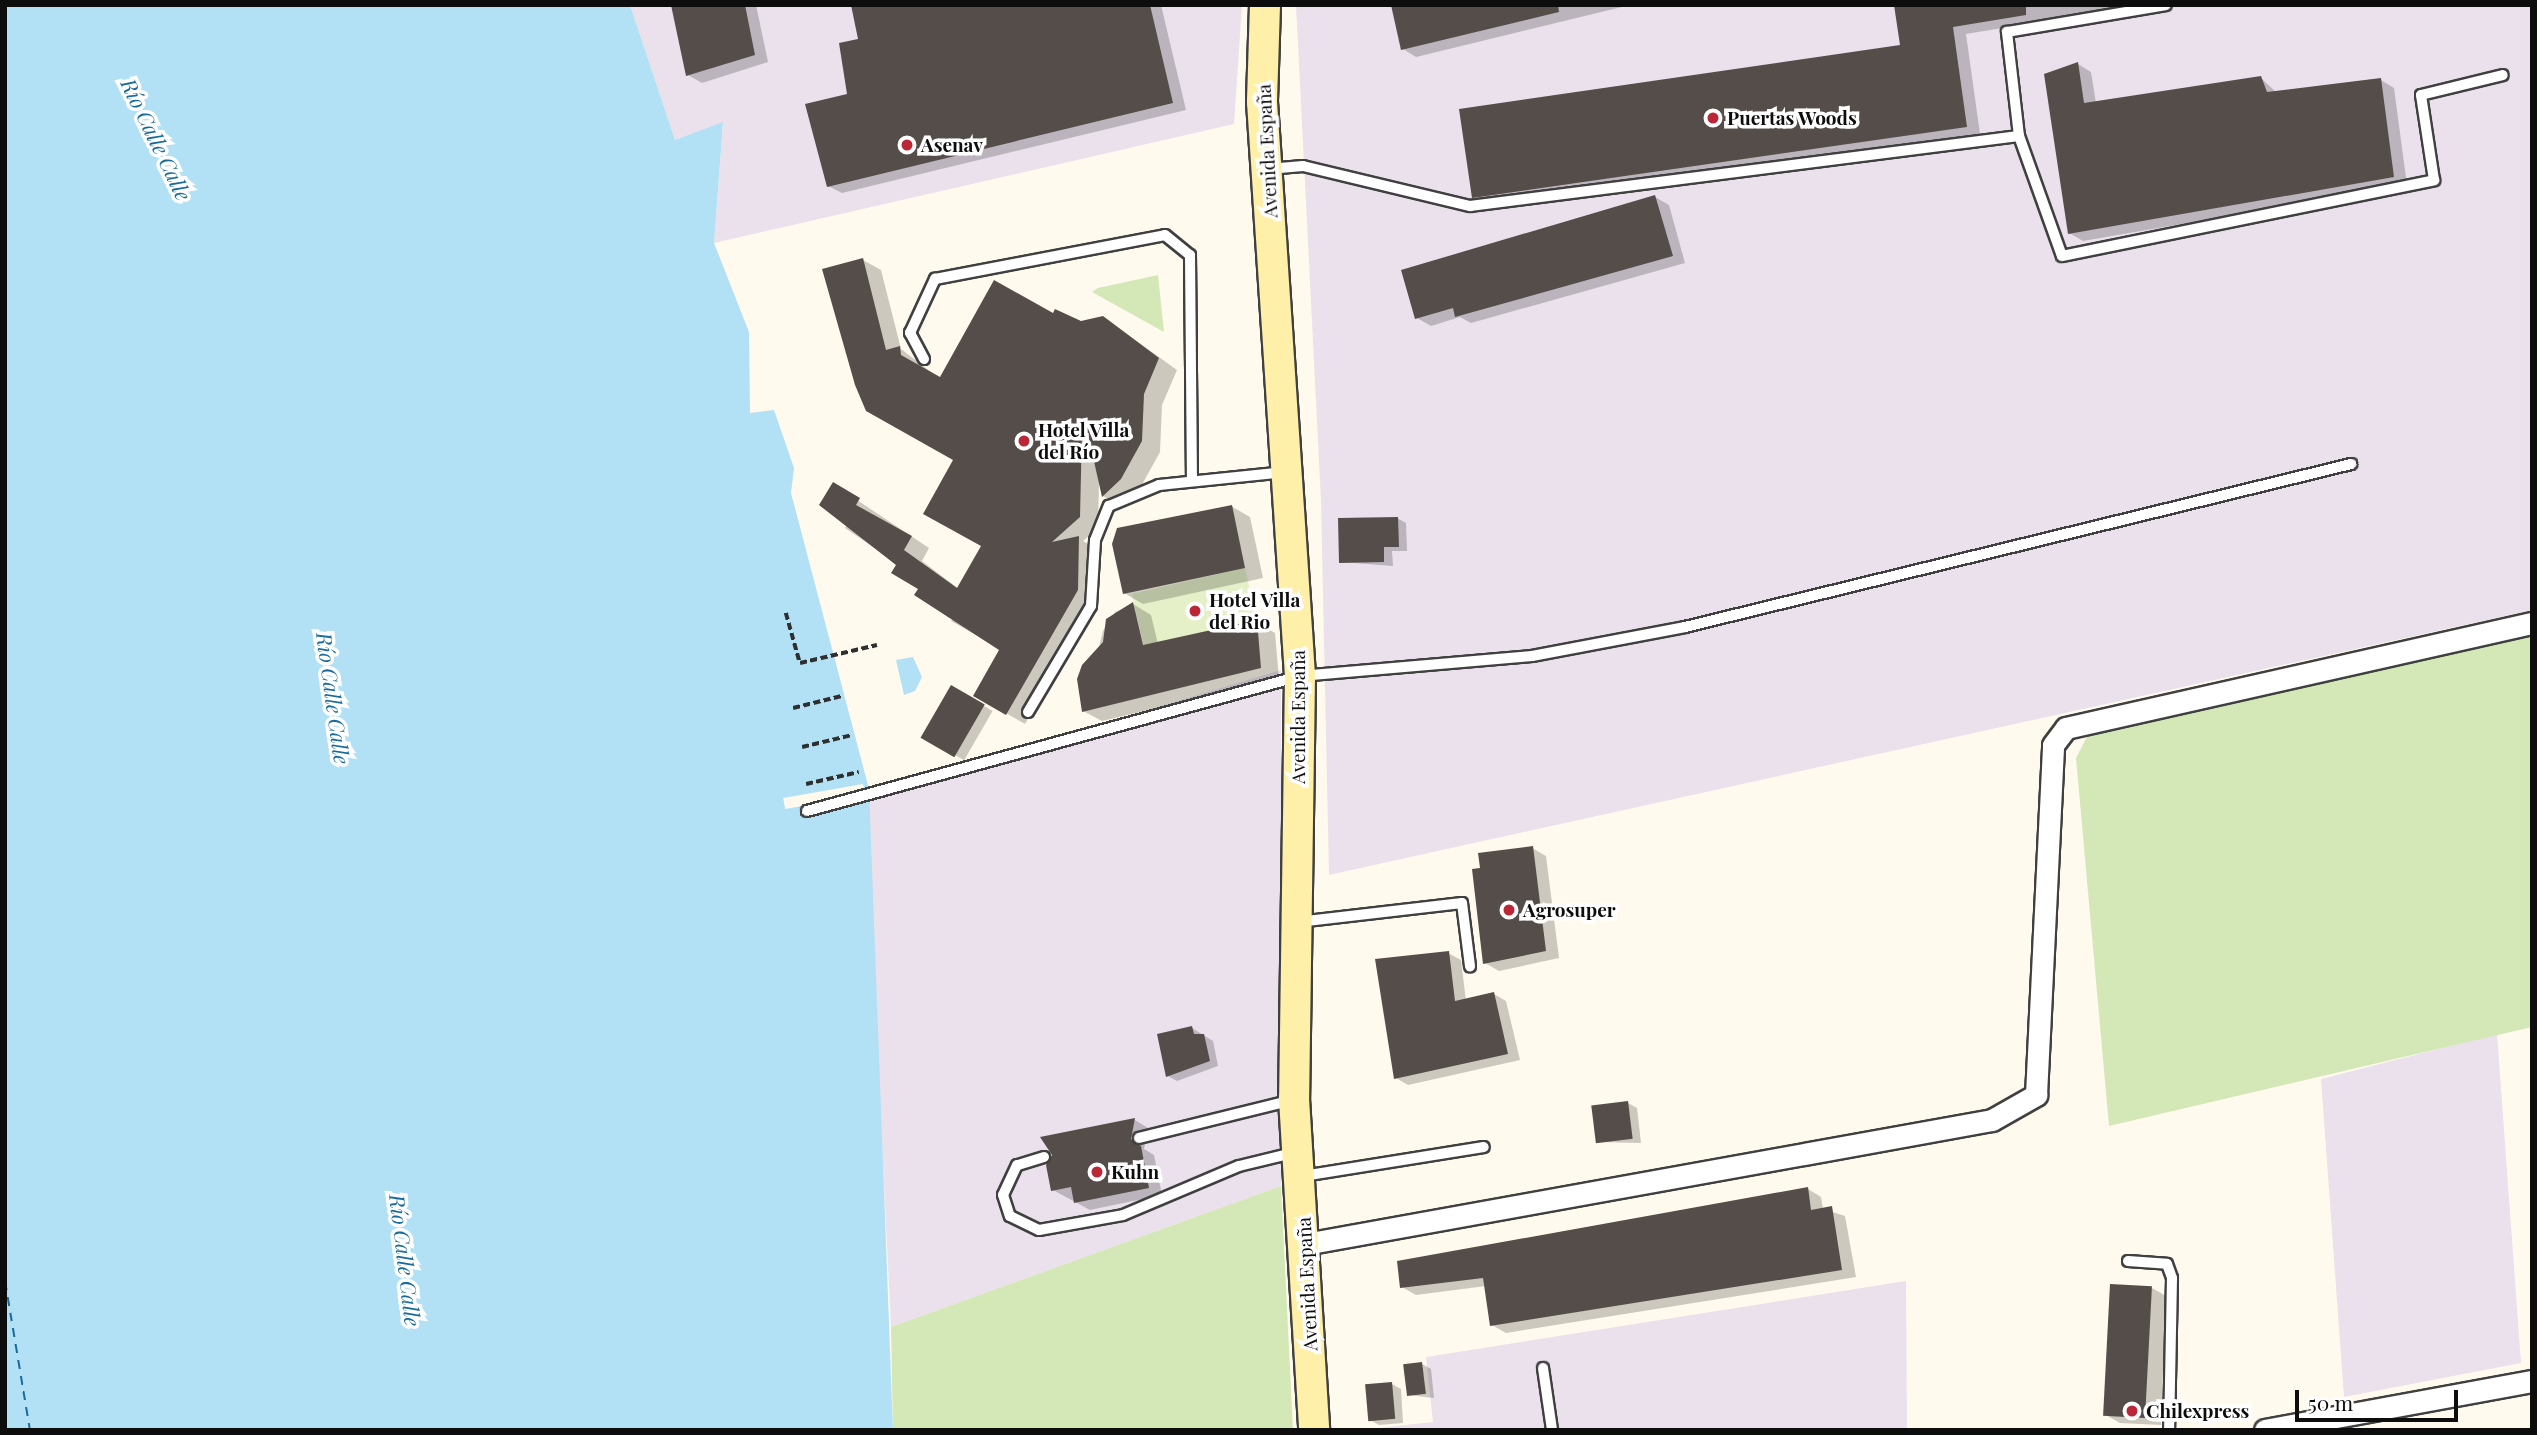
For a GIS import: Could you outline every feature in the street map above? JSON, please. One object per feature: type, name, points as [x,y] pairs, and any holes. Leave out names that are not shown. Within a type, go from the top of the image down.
[{"type":"main road","name":"Avenida España","points":[[1265,5],[1268,169],[1300,676],[1294,1099],[1301,1164],[1314,1430]]},
{"type":"street","points":[[1305,1244],[1992,1120],[2036,1095],[2053,745],[2066,727],[2532,624]]},
{"type":"street","points":[[2265,1430],[2532,1381]]},
{"type":"lane","points":[[2166,5],[2007,32],[2020,136],[2062,256],[2434,180],[2421,95],[2503,75]]},
{"type":"lane","points":[[1268,169],[1303,166],[1470,206],[2020,136]]},
{"type":"lane","points":[[924,359],[910,333],[935,279],[1165,235],[1190,255],[1192,481]]},
{"type":"lane","points":[[807,811],[1300,676],[1532,656],[1685,627],[2351,464]]},
{"type":"lane","points":[[1028,712],[1091,606],[1095,540],[1109,506],[1158,485],[1288,472]]},
{"type":"lane","points":[[1298,922],[1462,903],[1470,966]]},
{"type":"lane","points":[[1139,1138],[1294,1099]]},
{"type":"lane","points":[[1044,1157],[1017,1165],[1003,1195],[1010,1216],[1039,1230],[1124,1216],[1239,1166],[1301,1164],[1484,1147]]},
{"type":"lane","points":[[2128,1261],[2167,1264],[2172,1278],[2169,1430]]},
{"type":"lane","points":[[1543,1368],[1552,1430]]},
{"type":"path","points":[[786,613],[800,663],[877,645]]},
{"type":"path","points":[[793,708],[842,696]]},
{"type":"path","points":[[802,747],[852,735]]},
{"type":"path","points":[[806,784],[859,772]]},
{"type":"shaded area","name":"Asenav","points":[[630,5],[1242,5],[1234,124],[714,243],[723,123],[675,140]]},
{"type":"shaded area","points":[[1296,5],[2532,5],[2532,610],[1329,875],[1321,501]]},
{"type":"shaded area","points":[[1281,670],[1281,1186],[891,1327],[865,795]]},
{"type":"shaded area","points":[[2497,1034],[2521,1363],[2344,1397],[2321,1079]]},
{"type":"shaded area","points":[[1906,1281],[1907,1430],[1360,1430],[1433,1422],[1426,1357]]},
{"type":"green space","points":[[1158,275],[1164,332],[1092,292],[1098,288]]},
{"type":"green space","name":"Hotel Villa del Rio","points":[[1245,568],[1257,620],[1144,646],[1132,594]]},
{"type":"green space","points":[[2532,636],[2532,1027],[2109,1126],[2076,758],[2089,733]]},
{"type":"green space","points":[[1281,1186],[1293,1430],[893,1430],[891,1327]]},
{"type":"water","name":"Río Calle Calle","points":[[5,5],[630,5],[675,140],[723,122],[714,243],[749,332],[750,413],[774,410],[794,468],[791,493],[869,789],[893,1430],[5,1430]]},
{"type":"water","points":[[913,657],[922,677],[915,691],[904,695],[896,660]]},
{"type":"pier","points":[[863,784],[865,795],[785,809],[783,798]]},
{"type":"building","points":[[671,5],[745,5],[755,55],[686,76]]},
{"type":"building","name":"Asenav","points":[[851,5],[1150,5],[1173,103],[827,187],[805,104],[847,94],[839,43],[858,39]]},
{"type":"building","points":[[1391,5],[1558,5],[1559,12],[1401,50]]},
{"type":"building","name":"Puertas Woods","points":[[1894,5],[2026,5],[2026,15],[1953,27],[1967,127],[1472,198],[1459,109],[1900,45]]},
{"type":"building","points":[[2078,62],[2084,103],[2261,76],[2267,92],[2381,78],[2394,177],[2068,234],[2044,74]]},
{"type":"building","points":[[1655,195],[1673,256],[1455,317],[1453,308],[1415,319],[1401,270]]},
{"type":"building","points":[[863,258],[886,350],[900,346],[901,355],[940,377],[994,280],[1053,313],[1055,309],[1081,321],[1103,316],[1159,358],[1144,394],[1142,441],[1121,479],[1102,497],[1087,430],[1082,430],[1080,517],[1052,542],[1079,536],[1078,590],[1006,715],[973,696],[999,650],[914,595],[918,589],[891,573],[896,565],[819,505],[833,482],[860,498],[856,505],[912,536],[904,550],[957,588],[981,546],[923,514],[953,460],[866,411],[855,385],[822,269]]},
{"type":"building","points":[[1232,505],[1245,568],[1123,594],[1112,544],[1117,528]]},
{"type":"building","points":[[1398,517],[1399,547],[1384,547],[1384,562],[1339,563],[1338,518]]},
{"type":"building","points":[[1133,602],[1143,645],[1257,620],[1261,668],[1082,712],[1077,679],[1082,665],[1103,642],[1106,619]]},
{"type":"building","points":[[951,685],[985,704],[954,757],[920,738]]},
{"type":"building","name":"Agrosuper","points":[[1533,846],[1546,951],[1483,964],[1472,869],[1480,868],[1478,853]]},
{"type":"building","points":[[1449,951],[1455,1001],[1494,992],[1508,1054],[1394,1079],[1375,959]]},
{"type":"building","points":[[1192,1026],[1194,1034],[1204,1034],[1210,1061],[1166,1077],[1157,1034]]},
{"type":"building","points":[[1628,1101],[1633,1139],[1596,1143],[1591,1106]]},
{"type":"building","name":"Kuhn","points":[[1135,1118],[1131,1139],[1141,1146],[1149,1188],[1074,1203],[1071,1187],[1051,1191],[1046,1165],[1052,1155],[1040,1137]]},
{"type":"building","points":[[1808,1187],[1811,1210],[1832,1206],[1842,1270],[1490,1326],[1483,1278],[1400,1288],[1397,1261]]},
{"type":"building","points":[[2110,1284],[2152,1286],[2145,1418],[2103,1416]]},
{"type":"building","points":[[1422,1362],[1426,1394],[1407,1396],[1403,1364]]},
{"type":"building","points":[[1392,1382],[1395,1419],[1368,1421],[1365,1384]]},
{"type":"ferry route","points":[[5,1281],[30,1430]]},
{"type":"place","name":"Puertas Woods","points":[[1713,118]]},
{"type":"place","name":"Asenav","points":[[907,145]]},
{"type":"place","name":"Hotel Villa del Río","points":[[1024,441]]},
{"type":"place","name":"Hotel Villa del Rio","points":[[1195,611]]},
{"type":"place","name":"Agrosuper","points":[[1509,910]]},
{"type":"place","name":"Kuhn","points":[[1097,1172]]},
{"type":"place","name":"Chilexpress","points":[[2132,1411]]}]
